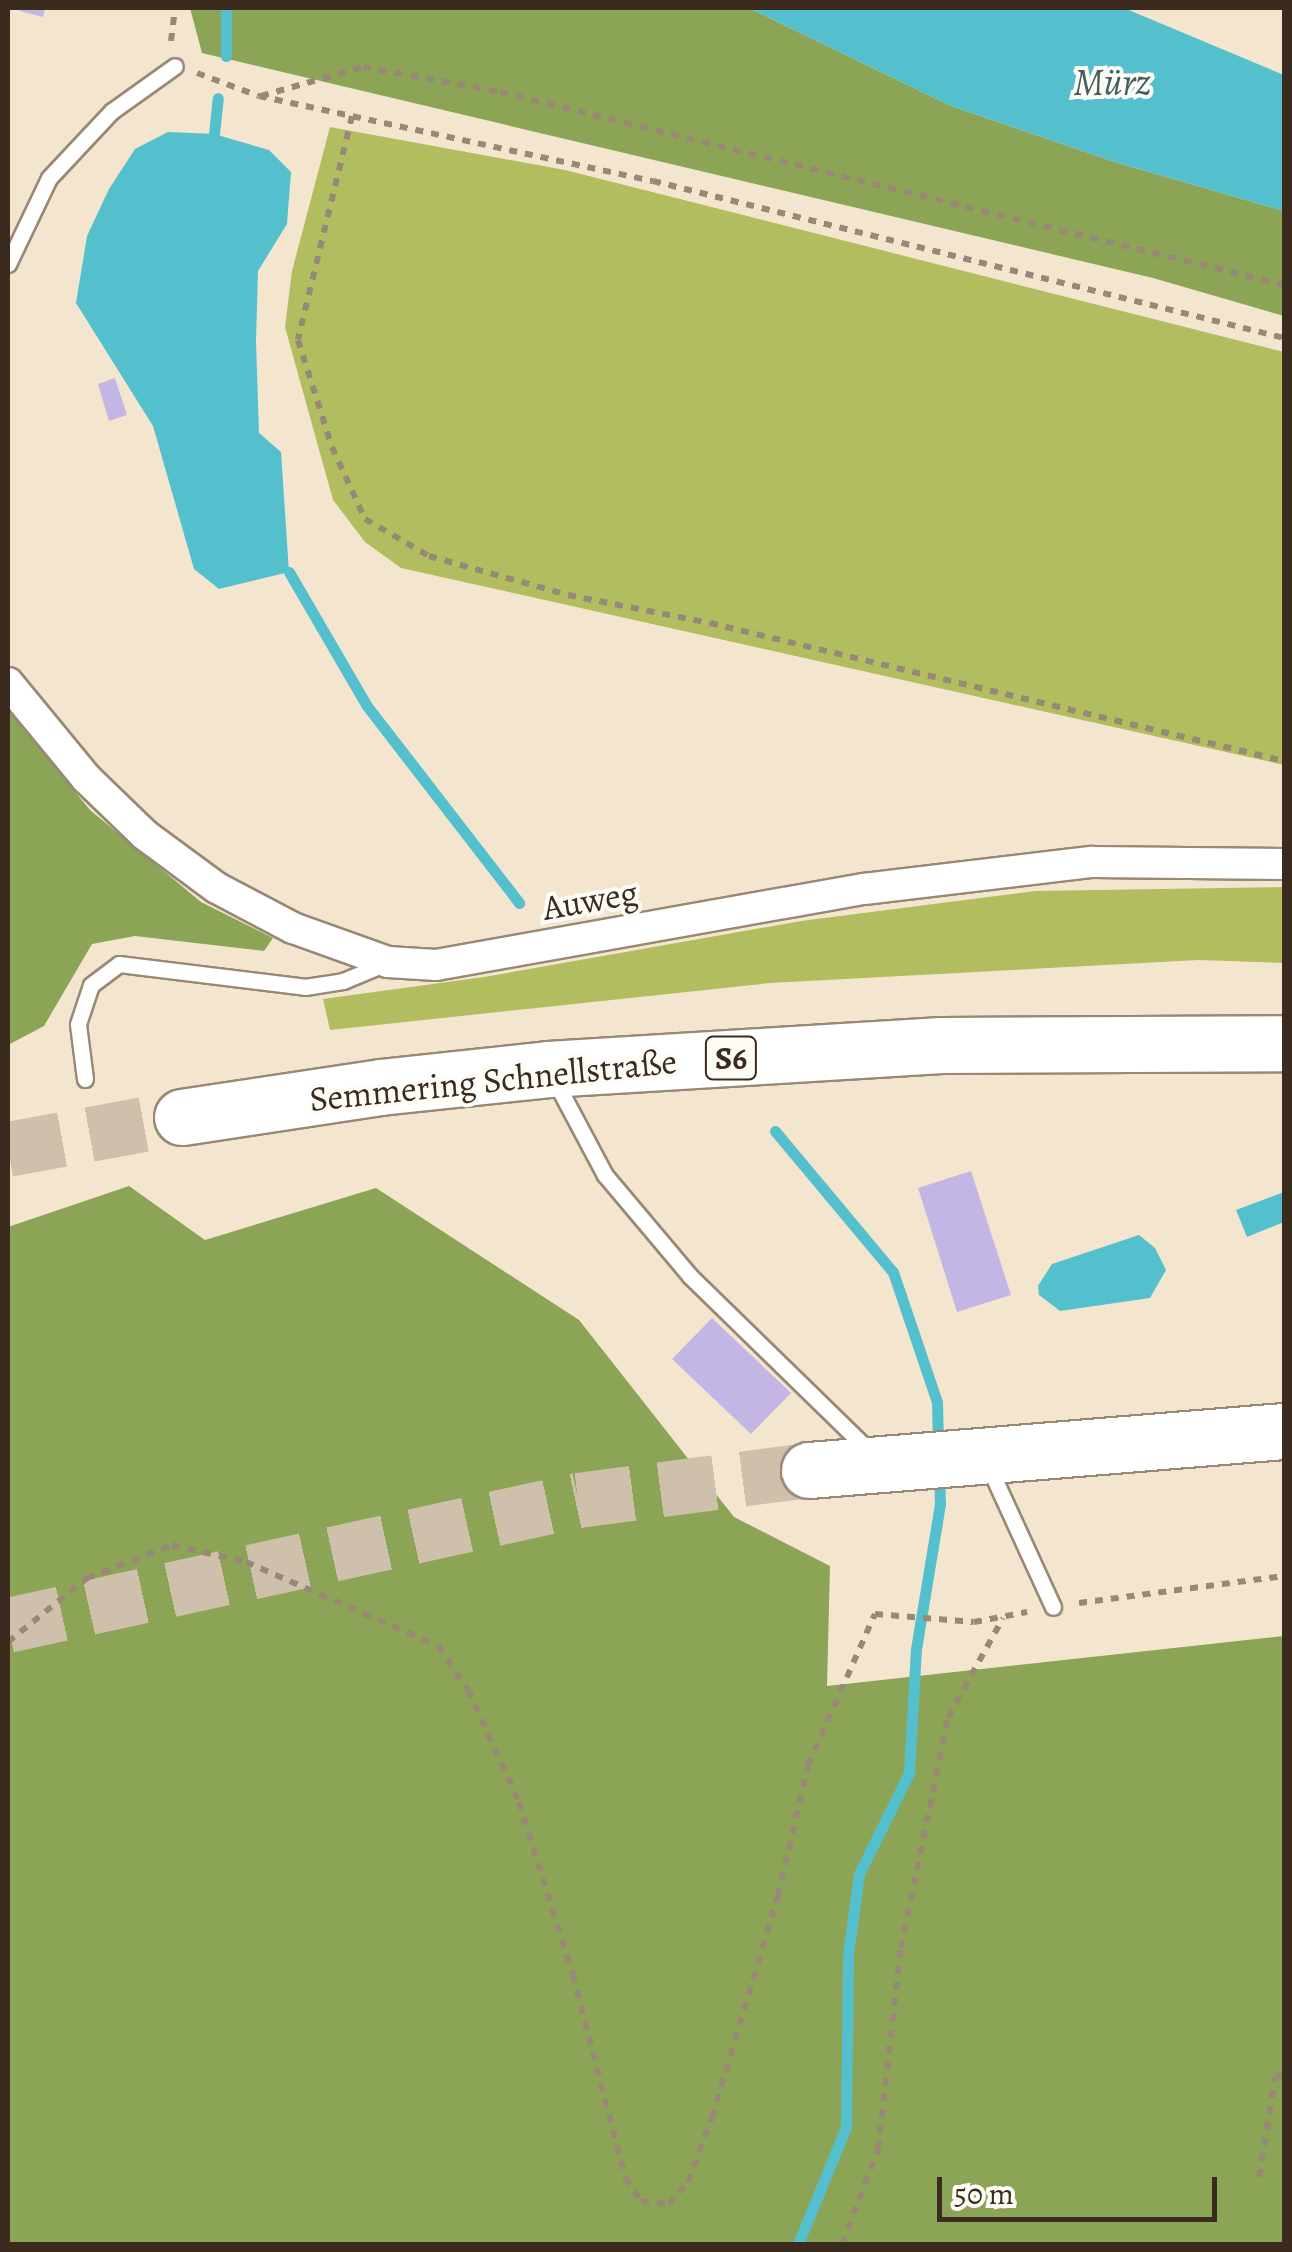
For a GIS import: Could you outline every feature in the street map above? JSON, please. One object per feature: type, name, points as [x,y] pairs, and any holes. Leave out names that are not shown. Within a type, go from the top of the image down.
[{"type":"highway","name":"Semmering Schnellstraße","points":[[182,1118],[380,1087],[548,1069],[941,1045],[1284,1044]]},
{"type":"highway","points":[[809,1470],[880,1461],[1284,1431]]},
{"type":"street","name":"Auweg","points":[[8,683],[86,778],[159,846],[217,888],[294,928],[388,962],[436,965],[864,889],[1073,864],[1284,864]]},
{"type":"lane","points":[[8,264],[48,178],[112,110],[175,66]]},
{"type":"lane","points":[[85,1079],[78,1024],[91,986],[119,964],[305,988],[343,981],[388,962]]},
{"type":"lane","points":[[548,1069],[606,1175],[678,1262],[880,1461]]},
{"type":"lane","points":[[983,1454],[1054,1607]]},
{"type":"path","points":[[175,8],[171,46],[175,66],[259,96],[868,232],[1284,338]]},
{"type":"path","points":[[259,96],[363,67],[382,70],[500,92],[1284,285]]},
{"type":"path","points":[[352,116],[298,340],[332,446],[365,518],[429,556],[568,595],[710,623],[1284,761]]},
{"type":"path","points":[[8,1642],[87,1578],[172,1545],[246,1562],[438,1646],[468,1690],[519,1802],[572,1975],[625,2178],[641,2201],[669,2204],[688,2182],[712,2117],[778,1896],[808,1764],[876,1614],[974,1622],[1054,1607],[1284,1576]]},
{"type":"path","points":[[842,2244],[878,2149],[902,1948],[948,1716],[1004,1616]]},
{"type":"path","points":[[1259,2178],[1275,2078],[1284,2073]]},
{"type":"green space","points":[[190,8],[749,8],[951,106],[1118,163],[1284,211],[1284,316],[1153,278],[202,53]]},
{"type":"green space","points":[[330,127],[565,170],[1284,352],[1284,765],[401,568],[365,542],[333,500],[285,327],[292,271]]},
{"type":"green space","points":[[8,710],[90,810],[201,902],[273,938],[264,951],[135,936],[92,944],[44,1026],[8,1045]]},
{"type":"green space","points":[[1284,887],[1284,963],[1198,960],[770,983],[330,1030],[323,999],[484,977],[801,921],[1035,891]]},
{"type":"green space","points":[[129,1186],[205,1240],[376,1188],[579,1320],[734,1517],[830,1566],[827,1686],[1284,1636],[1284,2244],[8,2244],[8,1227]]},
{"type":"water","name":"Mürz","points":[[749,8],[1124,8],[1284,75],[1284,211],[1118,163],[951,106]]},
{"type":"water","points":[[168,132],[214,134],[269,150],[291,172],[287,224],[258,271],[256,341],[259,433],[281,452],[289,572],[219,589],[194,569],[153,426],[76,303],[87,236],[109,189],[135,149]]},
{"type":"water","points":[[1284,1192],[1284,1222],[1247,1237],[1236,1210]]},
{"type":"water","points":[[1139,1235],[1155,1248],[1166,1270],[1150,1298],[1060,1311],[1039,1295],[1038,1286],[1052,1264]]},
{"type":"building","points":[[45,8],[43,17],[20,11]]},
{"type":"building","points":[[115,378],[127,415],[109,421],[98,384]]},
{"type":"building","points":[[971,1171],[1011,1295],[957,1312],[918,1188]]},
{"type":"building","points":[[712,1318],[791,1393],[751,1434],[672,1359]]},
{"type":"waterway","points":[[226,8],[226,56]]},
{"type":"waterway","points":[[214,134],[218,98]]},
{"type":"waterway","points":[[289,572],[367,706],[519,903]]},
{"type":"waterway","points":[[775,1131],[893,1272],[937,1402],[938,1444]]},
{"type":"waterway","points":[[798,2244],[846,2127],[848,1954],[859,1874],[909,1773],[916,1649],[940,1504],[939,1473]]},
{"type":"tunnel","points":[[8,1149],[182,1117]]},
{"type":"tunnel","points":[[8,1625],[578,1500],[809,1470]]}]
